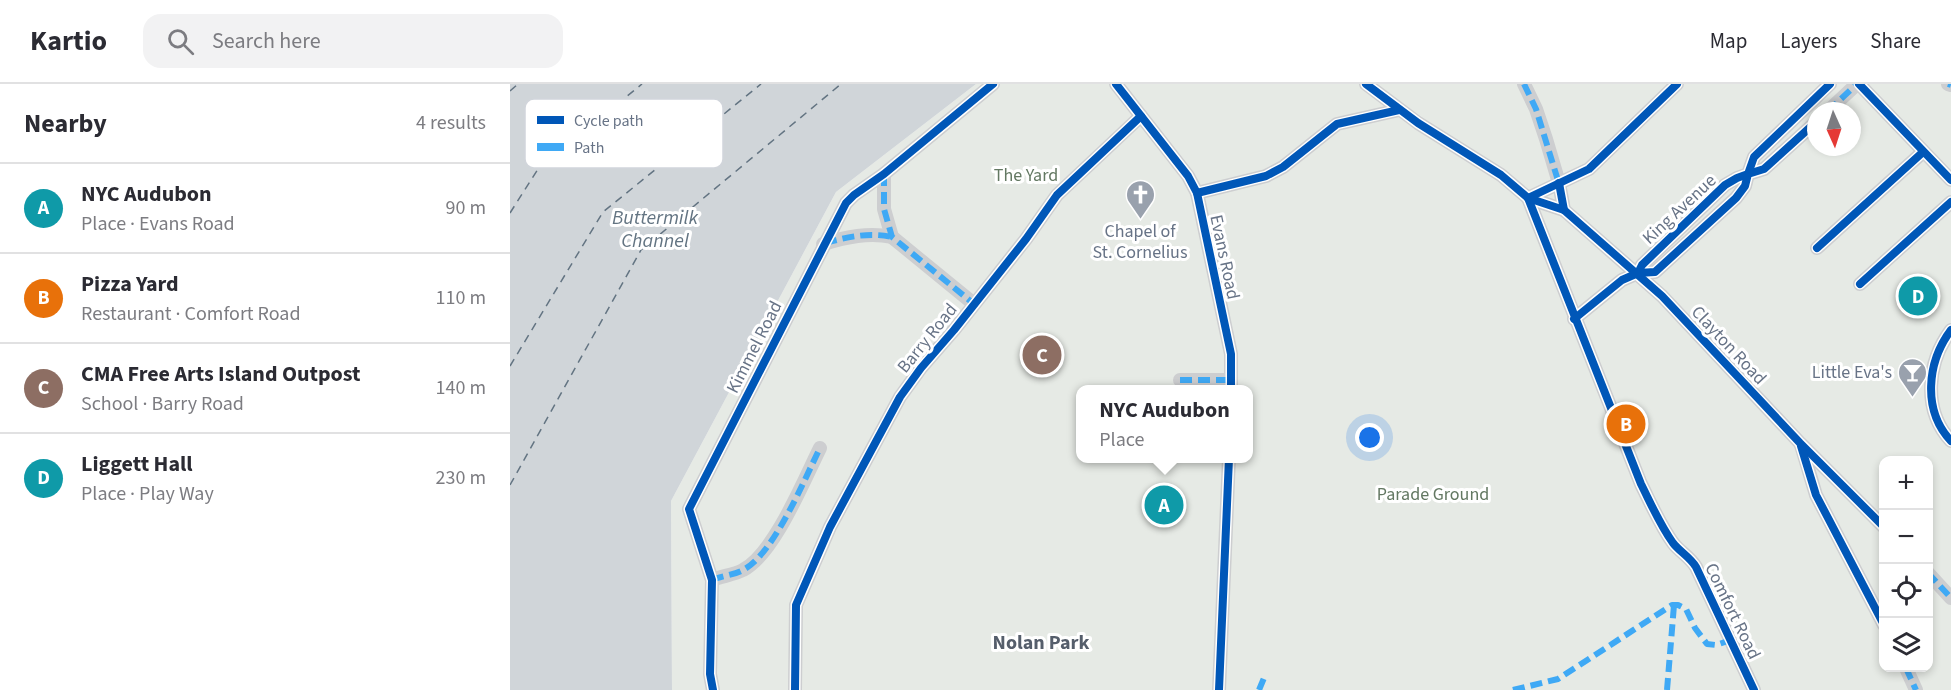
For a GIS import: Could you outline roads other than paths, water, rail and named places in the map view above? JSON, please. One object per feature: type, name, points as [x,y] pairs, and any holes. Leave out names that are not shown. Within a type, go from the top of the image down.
[{"type":"street","name":"Kimmel Road","points":[[713,690],[710,674],[712,580],[688,509],[846,203],[993,84]]},
{"type":"street","name":"Evans Road","points":[[1116,84],[1188,176],[1197,193],[1231,354],[1231,385]]},
{"type":"street","name":"Comfort Road","points":[[1366,84],[1399,110],[1501,175],[1528,198],[1574,320],[1642,486],[1675,545],[1690,558],[1696,567],[1754,690]]},
{"type":"street","points":[[1524,84],[1536,109],[1559,183],[1564,210],[1528,198]]},
{"type":"street","points":[[1528,198],[1589,169],[1677,84]]},
{"type":"street","name":"King Avenue","points":[[1574,320],[1622,280],[1638,273],[1655,272],[1736,198],[1745,186],[1754,157],[1830,84]]},
{"type":"street","points":[[1838,102],[1858,84],[1951,180]]},
{"type":"street","points":[[1197,193],[1266,176],[1283,167],[1337,124],[1399,110]]},
{"type":"street","name":"Barry Road","points":[[795,690],[796,605],[830,527],[900,397],[1026,240],[1057,195],[1141,116]]},
{"type":"street","points":[[1748,174],[1764,169],[1807,130]]},
{"type":"street","points":[[1817,248],[1923,152]]},
{"type":"street","points":[[884,174],[884,208],[892,237]]},
{"type":"street","points":[[1860,284],[1951,202]]},
{"type":"street","name":"Clayton Road","points":[[1564,210],[1638,273],[1674,308],[1800,443],[1879,522]]},
{"type":"street","points":[[823,244],[857,236],[880,234],[892,237],[974,304]]},
{"type":"street","points":[[1951,330],[1944,340],[1933,367],[1931,383],[1932,406],[1938,423],[1951,441]]},
{"type":"street","points":[[1180,380],[1231,385]]},
{"type":"street","points":[[1800,443],[1816,495],[1881,618]]},
{"type":"street","points":[[712,580],[742,572],[757,559],[780,526],[820,448]]},
{"type":"street","points":[[1219,690],[1229,463]]},
{"type":"street","points":[[1933,578],[1951,598]]},
{"type":"street","points":[[1908,672],[1916,690]]},
{"type":"water","name":"Buttermilk Channel","points":[[510,84],[976,84],[836,192],[671,501],[672,690],[510,690]]},
{"type":"place","name":"Chapel of St. Cornelius","points":[[1140,220]]},
{"type":"place","name":"Liggett Hall","points":[[1918,296]]},
{"type":"place","name":"CMA Free Arts Island Outpost","points":[[1042,355]]},
{"type":"place","name":"Little Eva's","points":[[1913,398]]},
{"type":"place","name":"Pizza Yard","points":[[1626,424]]},
{"type":"place","name":"NYC Audubon","points":[[1164,505]]},
{"type":"district","name":"Nolan Park","points":[[1041,642]]},
{"type":"park label","name":"The Yard","points":[[1026,175]]},
{"type":"park label","name":"Parade Ground","points":[[1433,494]]}]
